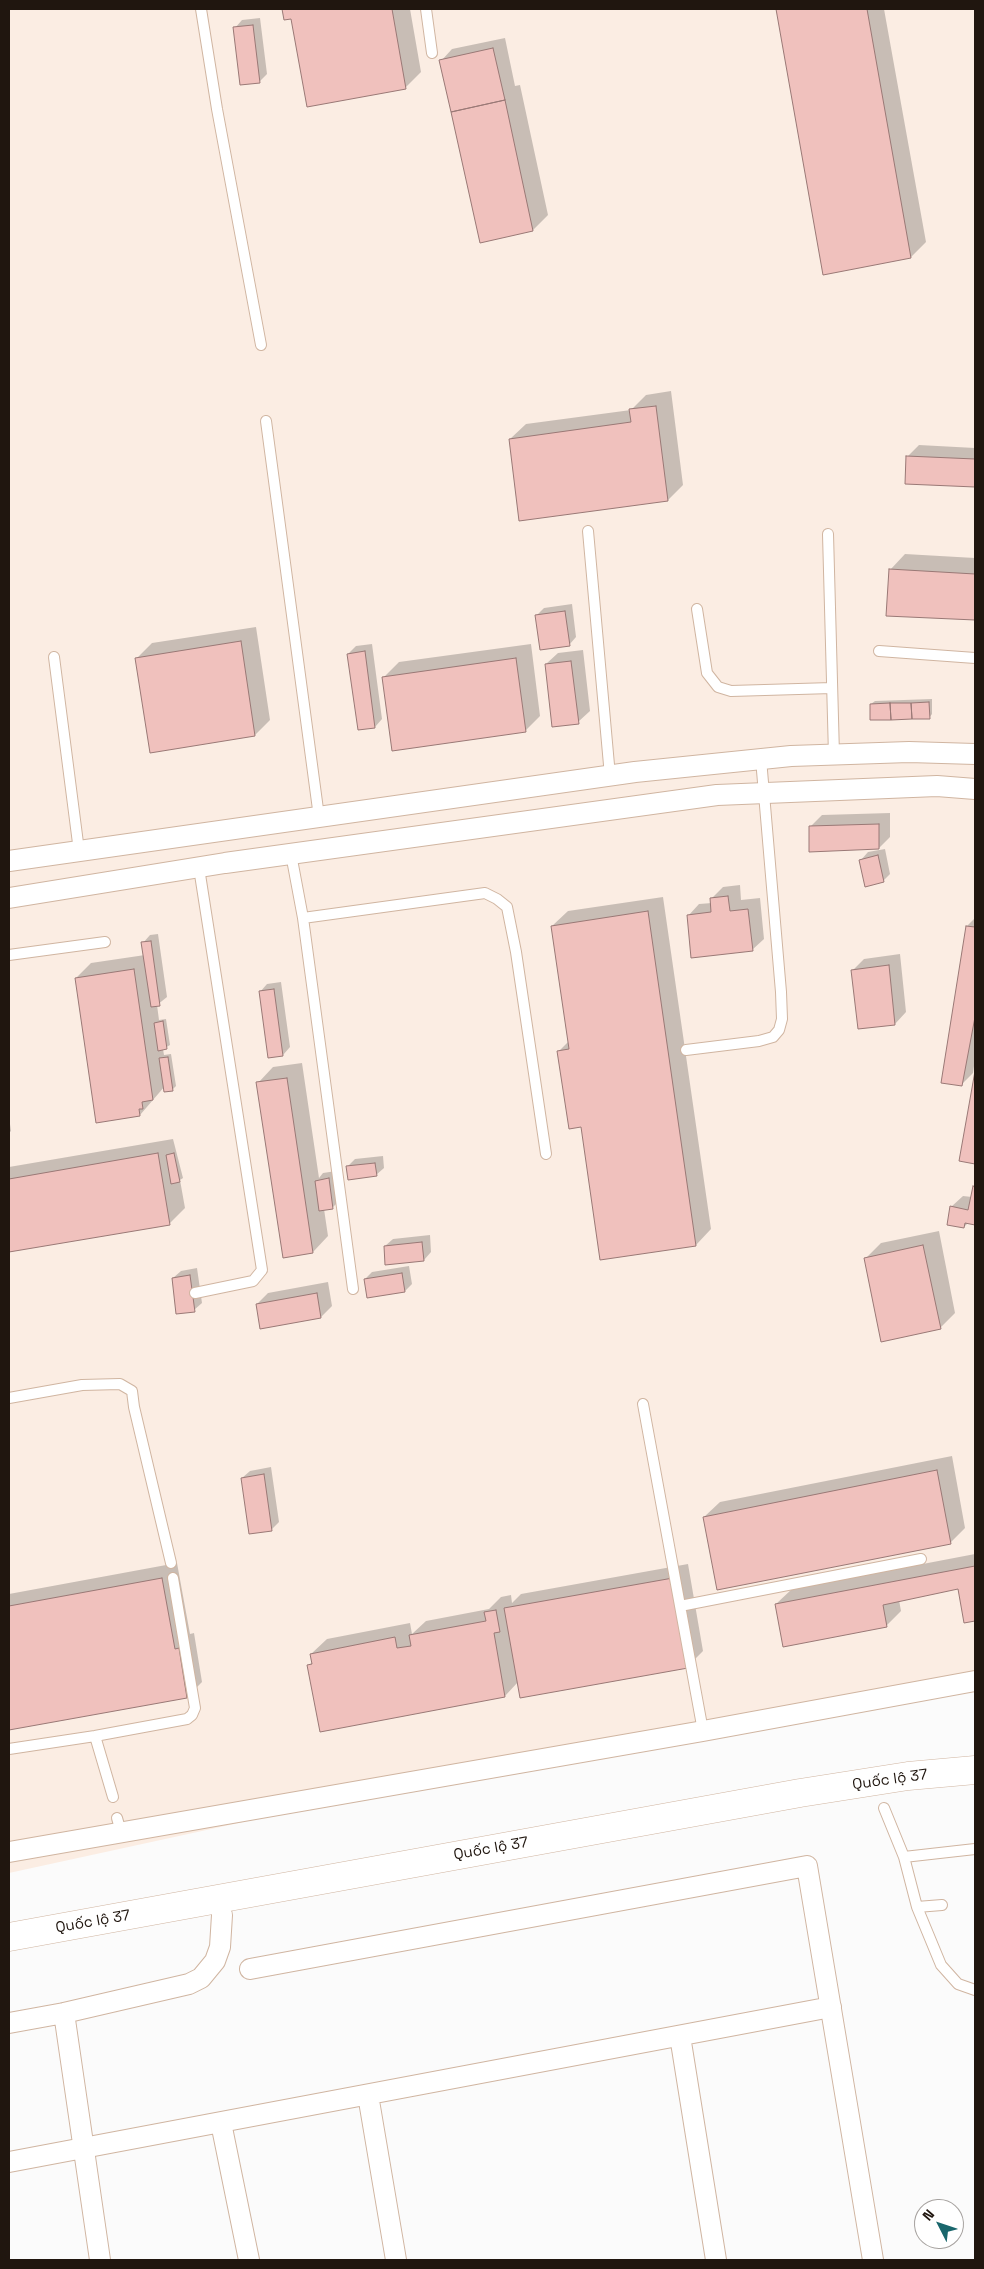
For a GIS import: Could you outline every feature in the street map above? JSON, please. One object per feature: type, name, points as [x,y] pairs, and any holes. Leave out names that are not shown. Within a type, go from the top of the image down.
[{"type":"highway","name":"Quốc lộ 37","points":[[9,1938],[800,1793],[908,1776],[975,1770]]},
{"type":"street","points":[[9,861],[610,776],[761,760],[834,755],[909,752],[975,754]]},
{"type":"street","points":[[9,898],[291,854],[717,795],[937,786],[975,789]]},
{"type":"street","points":[[9,1852],[119,1825],[703,1731],[975,1681]]},
{"type":"street","points":[[250,1969],[807,1866],[873,2260]]},
{"type":"street","points":[[9,2023],[64,2013],[189,1984],[201,1978],[215,1961],[220,1947],[222,1915]]},
{"type":"street","points":[[9,2162],[831,2007]]},
{"type":"street","points":[[64,2013],[100,2260]]},
{"type":"street","points":[[680,2036],[716,2260]]},
{"type":"street","points":[[368,2095],[396,2260]]},
{"type":"street","points":[[221,2123],[249,2260]]},
{"type":"lane","points":[[200,9],[261,345]]},
{"type":"lane","points":[[426,9],[432,53]]},
{"type":"lane","points":[[266,421],[319,817]]},
{"type":"lane","points":[[588,532],[610,776]]},
{"type":"lane","points":[[828,534],[834,755]]},
{"type":"lane","points":[[697,609],[707,673],[718,687],[731,691],[832,688]]},
{"type":"lane","points":[[879,651],[975,658]]},
{"type":"lane","points":[[54,656],[79,851]]},
{"type":"lane","points":[[686,1050],[759,1041],[773,1037],[779,1030],[782,1019],[761,760]]},
{"type":"lane","points":[[291,854],[303,918],[354,1289]]},
{"type":"lane","points":[[195,1293],[253,1281],[262,1270],[200,868]]},
{"type":"lane","points":[[303,918],[485,893],[507,907],[516,952],[546,1154]]},
{"type":"lane","points":[[9,955],[104,942]]},
{"type":"lane","points":[[9,1398],[82,1385],[120,1384],[132,1391],[134,1407],[171,1563]]},
{"type":"lane","points":[[643,1404],[703,1731]]},
{"type":"lane","points":[[680,1606],[921,1559]]},
{"type":"lane","points":[[9,1749],[187,1719],[194,1712],[195,1708],[173,1578]]},
{"type":"lane","points":[[95,1736],[113,1797]]},
{"type":"lane","points":[[884,1808],[904,1857],[917,1907],[941,1965],[958,1984],[975,1990]]},
{"type":"lane","points":[[904,1857],[975,1849]]},
{"type":"lane","points":[[917,1907],[942,1906]]},
{"type":"shaded area","points":[[9,9],[975,9],[975,1680],[698,1723],[9,1873]]},
{"type":"building","points":[[282,9],[392,9],[406,89],[307,107],[291,19],[284,20]]},
{"type":"building","points":[[776,9],[867,9],[911,258],[823,275]]},
{"type":"building","points":[[253,25],[260,83],[240,85],[233,27]]},
{"type":"building","points":[[493,48],[505,100],[451,112],[439,60]]},
{"type":"building","points":[[505,100],[533,231],[480,243],[451,112]]},
{"type":"building","points":[[656,406],[668,501],[519,521],[509,439],[631,422],[629,409]]},
{"type":"building","points":[[906,456],[975,459],[975,487],[905,484]]},
{"type":"building","points":[[889,569],[975,574],[975,620],[886,616]]},
{"type":"building","points":[[565,611],[570,646],[540,650],[535,615]]},
{"type":"building","points":[[241,641],[255,736],[150,753],[135,658]]},
{"type":"building","points":[[365,651],[375,728],[358,730],[347,654]]},
{"type":"building","points":[[516,658],[526,732],[392,751],[382,677]]},
{"type":"building","points":[[571,661],[579,724],[552,727],[545,664]]},
{"type":"building","points":[[929,702],[930,719],[912,719],[911,703]]},
{"type":"building","points":[[890,703],[911,703],[912,719],[891,720]]},
{"type":"building","points":[[890,703],[891,720],[870,720],[870,704]]},
{"type":"building","points":[[879,824],[879,849],[809,852],[809,826]]},
{"type":"building","points":[[878,855],[884,882],[865,887],[859,860]]},
{"type":"building","points":[[728,896],[730,911],[748,909],[753,951],[691,958],[687,915],[711,912],[710,898]]},
{"type":"building","points":[[648,911],[696,1246],[600,1260],[581,1127],[569,1129],[557,1051],[569,1049],[551,926]]},
{"type":"building","points":[[966,926],[975,927],[975,1017],[962,1086],[941,1083]]},
{"type":"building","points":[[151,941],[160,1006],[151,1007],[141,942]]},
{"type":"building","points":[[889,965],[895,1025],[858,1029],[851,970]]},
{"type":"building","points":[[134,969],[153,1100],[142,1102],[143,1109],[139,1109],[140,1116],[96,1123],[75,978]]},
{"type":"building","points":[[274,989],[283,1056],[268,1058],[259,991]]},
{"type":"building","points":[[163,1021],[167,1049],[158,1051],[154,1023]]},
{"type":"building","points":[[168,1057],[173,1091],[164,1092],[159,1058]]},
{"type":"building","points":[[975,1071],[975,1164],[959,1161]]},
{"type":"building","points":[[287,1078],[313,1253],[283,1258],[256,1082]]},
{"type":"building","points":[[158,1153],[170,1225],[9,1252],[9,1179]]},
{"type":"building","points":[[174,1153],[180,1182],[171,1184],[166,1155]]},
{"type":"building","points":[[375,1163],[377,1176],[348,1180],[346,1166]]},
{"type":"building","points":[[329,1178],[333,1209],[319,1211],[315,1181]]},
{"type":"building","points":[[973,1186],[975,1187],[975,1225],[965,1223],[964,1228],[947,1225],[950,1206],[968,1210]]},
{"type":"building","points":[[422,1242],[424,1261],[385,1265],[384,1246]]},
{"type":"building","points":[[923,1245],[941,1329],[881,1342],[864,1258]]},
{"type":"building","points":[[402,1273],[405,1292],[367,1298],[364,1279]]},
{"type":"building","points":[[190,1275],[195,1312],[176,1314],[172,1278]]},
{"type":"building","points":[[317,1293],[321,1318],[260,1329],[256,1304]]},
{"type":"building","points":[[937,1470],[951,1544],[717,1590],[703,1517]]},
{"type":"building","points":[[264,1474],[272,1531],[249,1534],[241,1478]]},
{"type":"building","points":[[975,1566],[975,1621],[964,1623],[958,1589],[883,1605],[887,1627],[783,1647],[775,1604]]},
{"type":"building","points":[[162,1578],[175,1649],[179,1648],[187,1698],[9,1730],[9,1606]]},
{"type":"building","points":[[673,1578],[688,1668],[520,1698],[504,1608]]},
{"type":"building","points":[[496,1610],[500,1632],[494,1633],[505,1697],[320,1732],[307,1665],[312,1664],[310,1654],[395,1637],[397,1648],[411,1646],[409,1635],[486,1621],[484,1612]]}]
